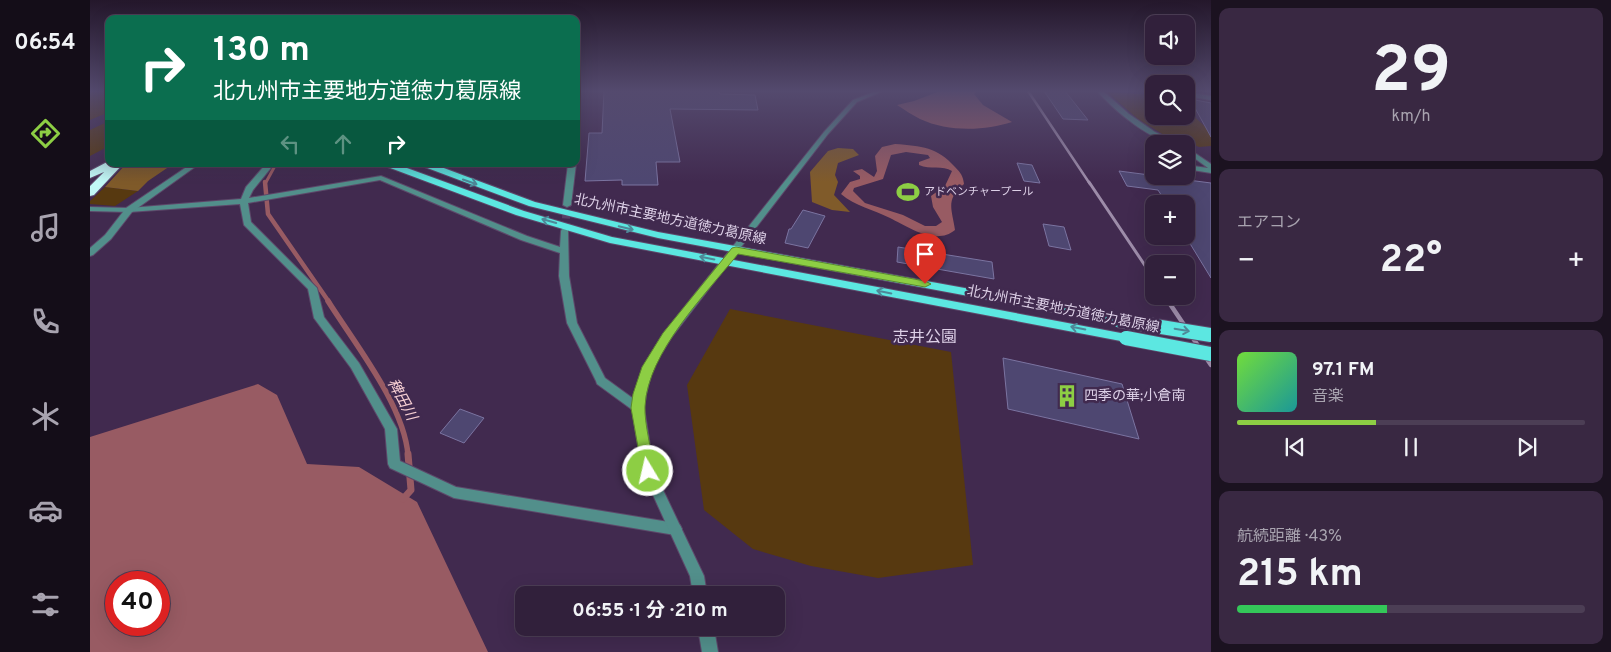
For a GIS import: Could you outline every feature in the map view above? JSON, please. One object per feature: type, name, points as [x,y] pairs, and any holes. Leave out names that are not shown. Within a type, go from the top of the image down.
[{"type":"highway","points":[[90,164],[105,156]]},
{"type":"highway","points":[[90,175],[105,167]]},
{"type":"highway","points":[[90,193],[115,167]]},
{"type":"main road","name":"北九州市主要地方道徳力葛原線","points":[[396,167],[520,213],[610,240],[1211,354]]},
{"type":"main road","name":"北九州市主要地方道徳力葛原線","points":[[433,167],[532,204],[649,233],[1118,320],[1211,335]]},
{"type":"street","points":[[699,586],[697,576],[648,471],[638,408],[648,367],[667,336],[837,121]]},
{"type":"street","points":[[1136,121],[1158,135]]},
{"type":"street","points":[[1195,155],[1211,167]]},
{"type":"street","points":[[90,254],[108,237],[129,210],[192,167]]},
{"type":"street","points":[[267,167],[249,189],[244,201],[248,223],[312,288],[319,318],[355,366],[391,429],[394,464],[454,492],[675,529]]},
{"type":"street","points":[[567,205],[572,167]]},
{"type":"street","points":[[1195,168],[1211,170]]},
{"type":"street","points":[[90,209],[129,210],[244,201],[381,178],[524,238],[563,251]]},
{"type":"street","points":[[565,231],[563,251],[564,276],[572,323],[601,381],[638,408]]},
{"type":"street","points":[[707,636],[710,652]]},
{"type":"shaded area","points":[[927,121],[1012,122],[990,127],[966,129]]},
{"type":"shaded area","points":[[1195,121],[1200,121],[1211,132],[1211,146],[1199,147],[1195,145],[1195,135],[1164,135],[1148,125],[1195,125]]},
{"type":"shaded area","points":[[105,123],[105,148],[90,156],[90,130]]},
{"type":"shaded area","points":[[895,144],[935,151],[959,171],[964,184],[954,195],[951,205],[955,230],[939,236],[931,236],[913,230],[884,215],[858,205],[841,194],[850,182],[860,179],[860,176],[853,171],[862,169],[874,177],[877,171],[875,156],[882,147]],"holes":[[[906,152],[928,155],[930,158],[919,162],[919,165],[945,168],[952,171],[945,186],[931,196],[933,207],[942,222],[936,226],[925,226],[903,215],[865,203],[853,191],[854,188],[883,179],[891,155]]]},
{"type":"shaded area","points":[[838,148],[853,149],[859,155],[838,163],[835,175],[838,182],[834,195],[850,212],[832,210],[812,202],[810,172],[828,151]]},
{"type":"shaded area","points":[[123,167],[169,167],[148,181],[138,191],[105,187]]},
{"type":"shaded area","points":[[105,187],[138,191],[115,206],[90,204],[90,201]]},
{"type":"shaded area","points":[[730,309],[951,352],[973,565],[878,578],[811,566],[753,549],[704,510],[687,385]]},
{"type":"shaded area","points":[[258,384],[277,395],[307,464],[359,467],[417,502],[488,652],[90,652],[90,437]]},
{"type":"building","points":[[603,121],[672,121],[680,162],[656,162],[658,185],[622,185],[622,180],[585,181],[589,133],[602,133]]},
{"type":"building","points":[[1202,121],[1211,121],[1211,137]]},
{"type":"building","points":[[1017,163],[1032,165],[1040,183],[1024,181]]},
{"type":"building","points":[[1119,171],[1145,174],[1145,185],[1195,185],[1195,181],[1211,183],[1211,278],[1191,245],[1195,245],[1195,195],[1161,195],[1158,190],[1127,186]]},
{"type":"building","points":[[803,210],[825,216],[808,248],[785,243],[789,229],[791,229]]},
{"type":"building","points":[[1043,224],[1064,227],[1071,250],[1049,246]]},
{"type":"building","points":[[898,247],[992,262],[994,279],[897,262]]},
{"type":"building","name":"四季の華;小倉南","points":[[1003,358],[1122,384],[1139,439],[1008,409]]},
{"type":"building","points":[[460,409],[484,418],[464,443],[440,433]]},
{"type":"waterway","name":"稗田川","points":[[265,184],[274,167]]},
{"type":"waterway","name":"稗田川","points":[[265,184],[268,214],[329,302]]},
{"type":"waterway","name":"稗田川","points":[[328,301],[377,375],[388,396],[405,436],[408,455]]},
{"type":"waterway","name":"稗田川","points":[[403,499],[411,490],[408,454]]},
{"type":"tunnel","points":[[565,231],[567,205]]},
{"type":"railway","points":[[1048,121],[1090,184]]},
{"type":"railway","points":[[1089,182],[1145,266]]},
{"type":"railway","points":[[1171,305],[1211,365]]},
{"type":"place","name":"アドベンチャープール","points":[[908,192]]},
{"type":"place","name":"四季の華;小倉南","points":[[1067,396]]},
{"type":"district","name":"志井公園","points":[[925,338]]},
{"type":"route","points":[[648,471],[638,408],[648,367],[667,336],[736,250],[925,284]]}]
